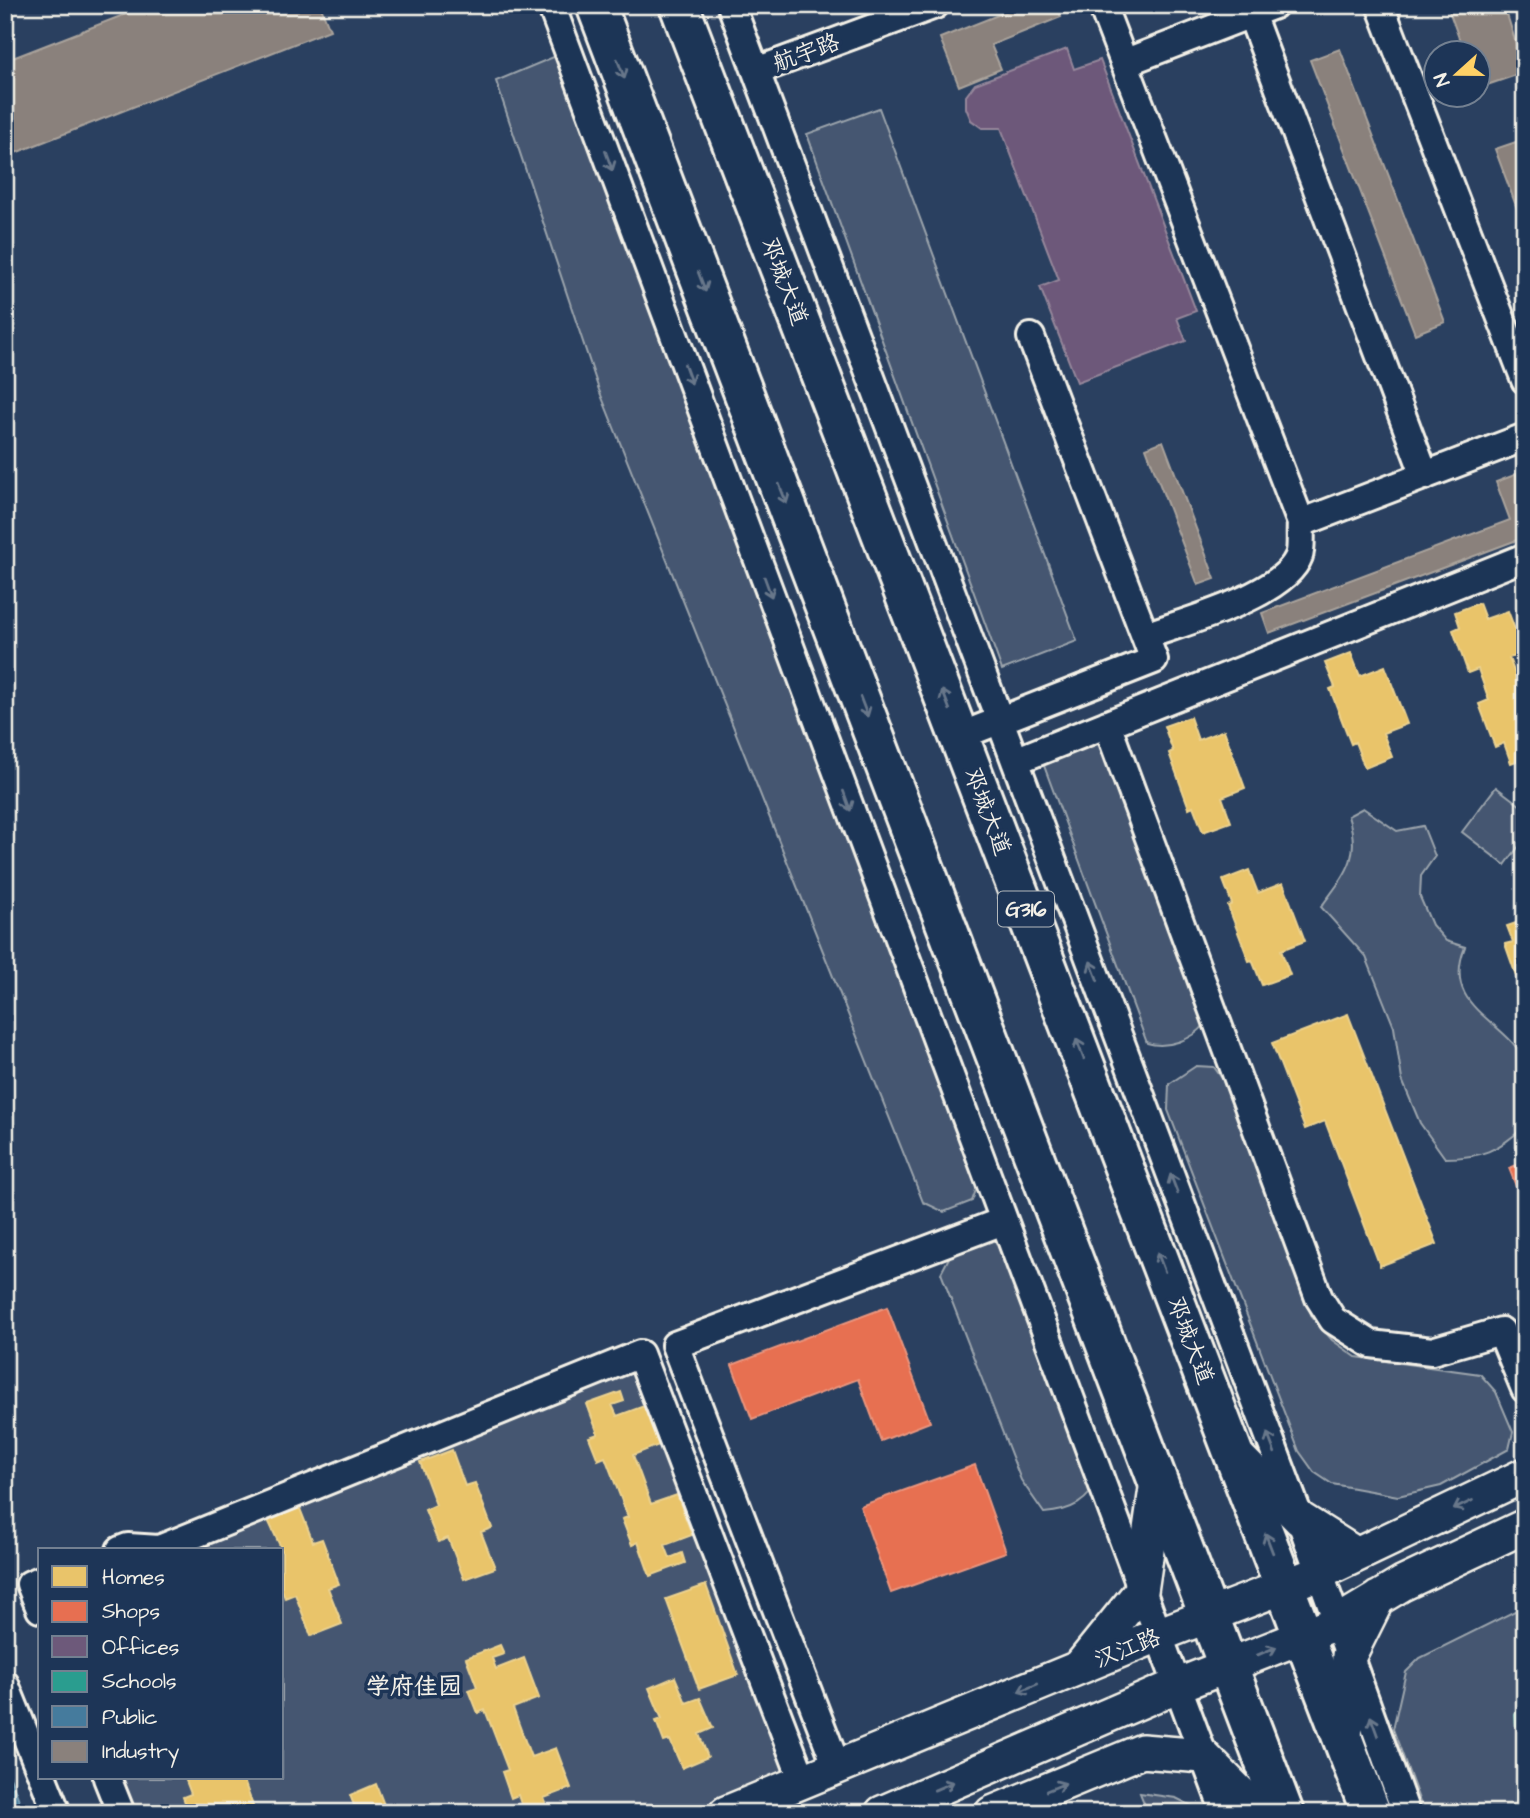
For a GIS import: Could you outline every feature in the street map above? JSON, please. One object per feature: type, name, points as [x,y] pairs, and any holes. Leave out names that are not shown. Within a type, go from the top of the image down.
[{"type":"highway","points":[[596,5],[1158,1475],[1284,1813]]},
{"type":"highway","name":"邓城大道","points":[[679,5],[1235,1453],[1302,1579],[1321,1629],[1345,1743],[1373,1786]]},
{"type":"main road","points":[[1235,1453],[1271,1494],[1300,1519],[1357,1555]]},
{"type":"main road","points":[[1079,1668],[1141,1591],[1158,1475]]},
{"type":"main road","name":"汉江路","points":[[726,1813],[1158,1635],[1302,1579],[1525,1475]]},
{"type":"main road","points":[[882,1813],[1176,1686],[1321,1629],[1525,1526]]},
{"type":"main road","points":[[1345,1743],[1349,1656],[1378,1598]]},
{"type":"main road","points":[[992,1813],[1142,1751],[1203,1756],[1260,1813]]},
{"type":"street","points":[[551,5],[1225,1813]]},
{"type":"street","points":[[731,5],[1300,1519],[1302,1579]]},
{"type":"street","name":"航宇路","points":[[755,71],[935,5]]},
{"type":"street","points":[[1102,5],[1301,523],[1299,556],[1284,575],[1264,591],[1145,636]]},
{"type":"street","points":[[1380,5],[1525,380]]},
{"type":"street","points":[[1124,63],[1263,10],[1425,476]]},
{"type":"street","points":[[960,736],[1154,660],[1031,337]]},
{"type":"street","points":[[1301,523],[1525,438]]},
{"type":"street","points":[[1015,761],[1525,557]]},
{"type":"street","points":[[1107,724],[1319,1298],[1333,1320],[1371,1344],[1432,1351],[1501,1331],[1519,1361],[1525,1389]]},
{"type":"street","points":[[837,1767],[676,1345],[1003,1221]]},
{"type":"street","points":[[161,1548],[640,1354],[803,1781]]},
{"type":"street","points":[[125,1548],[144,1548]]},
{"type":"street","points":[[38,1581],[30,1584],[38,1604]]},
{"type":"street","points":[[1321,1629],[1349,1656],[1373,1786],[1406,1813]]},
{"type":"street","points":[[5,1684],[38,1766]]},
{"type":"street","points":[[44,1780],[57,1813]]},
{"type":"street","points":[[108,1780],[121,1813]]},
{"type":"shaded area","points":[[568,51],[984,1168],[972,1201],[944,1212],[923,1202],[599,390],[496,81]]},
{"type":"shaded area","points":[[879,108],[1077,641],[1002,670],[807,134]]},
{"type":"shaded area","points":[[1092,738],[1101,743],[1205,1024],[1194,1035],[1179,1042],[1163,1045],[1147,1043],[1043,763]]},
{"type":"shaded area","points":[[1496,787],[1525,809],[1525,838],[1505,865],[1462,832]]},
{"type":"shaded area","points":[[1363,808],[1397,831],[1423,826],[1435,856],[1421,876],[1420,897],[1432,925],[1446,941],[1465,947],[1460,969],[1462,987],[1469,1001],[1507,1037],[1518,1050],[1525,1065],[1525,1126],[1506,1142],[1488,1151],[1469,1157],[1445,1158],[1420,1123],[1402,1080],[1394,1027],[1366,957],[1321,907],[1344,875],[1352,855],[1352,831],[1348,816]]},
{"type":"shaded area","points":[[1196,1066],[1214,1067],[1228,1087],[1312,1317],[1332,1340],[1356,1357],[1480,1374],[1496,1392],[1513,1432],[1509,1449],[1441,1486],[1398,1496],[1332,1484],[1314,1472],[1299,1451],[1168,1110],[1169,1084]]},
{"type":"shaded area","points":[[984,1240],[1012,1243],[1099,1477],[1084,1499],[1063,1510],[1044,1513],[1021,1480],[941,1273],[952,1252]]},
{"type":"shaded area","points":[[640,1354],[803,1781],[726,1813],[121,1813],[108,1780],[284,1780],[284,1548],[125,1548]]},
{"type":"shaded area","points":[[1525,1606],[1525,1813],[1424,1813],[1393,1729],[1406,1672],[1420,1658]]},
{"type":"shaded area","points":[[1140,1793],[1176,1798],[1206,1813],[1148,1813]]},
{"type":"building: Homes","points":[[1479,603],[1485,619],[1508,611],[1524,653],[1509,658],[1521,690],[1525,688],[1525,758],[1511,763],[1504,743],[1495,747],[1479,704],[1489,700],[1478,669],[1468,673],[1453,630],[1460,627],[1455,612]]},
{"type":"building: Homes","points":[[1351,653],[1360,676],[1385,666],[1407,724],[1383,733],[1392,757],[1365,768],[1355,742],[1351,744],[1330,689],[1335,687],[1325,663]]},
{"type":"building: Homes","points":[[1190,717],[1198,740],[1224,730],[1245,788],[1222,797],[1231,822],[1203,832],[1193,806],[1189,808],[1169,753],[1173,751],[1164,726]]},
{"type":"building: Homes","points":[[1249,870],[1258,893],[1283,883],[1305,941],[1281,950],[1290,975],[1262,985],[1252,960],[1249,961],[1228,906],[1232,904],[1223,880]]},
{"type":"building: Homes","points":[[1525,920],[1525,985],[1520,987],[1505,944],[1513,942],[1507,926]]},
{"type":"building: Homes","points":[[1348,1014],[1437,1244],[1380,1266],[1325,1121],[1305,1129],[1272,1043]]},
{"type":"building: Homes","points":[[621,1392],[624,1401],[612,1405],[617,1416],[644,1406],[659,1445],[633,1455],[651,1504],[677,1495],[692,1535],[665,1545],[670,1558],[682,1553],[685,1563],[650,1576],[638,1542],[632,1545],[622,1519],[628,1517],[605,1457],[598,1460],[589,1437],[598,1434],[587,1404]]},
{"type":"building: Homes","points":[[452,1450],[465,1486],[475,1483],[492,1528],[481,1532],[495,1568],[464,1579],[448,1538],[438,1542],[425,1510],[436,1505],[420,1462]]},
{"type":"building: Homes","points":[[299,1506],[313,1542],[322,1539],[339,1584],[328,1588],[342,1624],[311,1636],[295,1594],[285,1598],[284,1548],[281,1548],[267,1518]]},
{"type":"building: Homes","points":[[706,1585],[738,1675],[699,1689],[666,1599]]},
{"type":"building: Homes","points":[[500,1645],[504,1654],[492,1658],[496,1669],[524,1658],[539,1698],[513,1708],[531,1757],[556,1748],[571,1788],[544,1798],[549,1811],[561,1806],[563,1813],[524,1813],[518,1795],[511,1798],[502,1772],[508,1770],[485,1710],[478,1713],[469,1690],[477,1687],[466,1658]]},
{"type":"building: Homes","points":[[675,1677],[686,1703],[700,1698],[713,1728],[699,1734],[708,1757],[682,1768],[670,1740],[664,1742],[656,1721],[662,1719],[649,1688]]},
{"type":"building: Homes","points":[[186,1780],[244,1780],[253,1806],[234,1813],[189,1813],[183,1797],[191,1794]]},
{"type":"building: Homes","points":[[376,1784],[386,1810],[400,1805],[404,1813],[357,1813],[350,1795]]},
{"type":"building: Shops","points":[[1525,1162],[1525,1209],[1509,1168]]},
{"type":"building: Shops","points":[[887,1307],[930,1422],[881,1441],[858,1379],[752,1419],[732,1365]]},
{"type":"building: Shops","points":[[975,1465],[1006,1552],[891,1593],[860,1506]]},
{"type":"building: Offices","points":[[1067,49],[1074,69],[1100,60],[1196,311],[1177,318],[1186,341],[1077,382],[1040,287],[1059,280],[1001,128],[982,128],[971,120],[966,108],[966,96],[975,84]]},
{"type":"building: Schools","points":[[1524,1703],[1525,1732],[1516,1725],[1515,1715]]},
{"type":"building: Public","points":[[5,1718],[16,1746],[5,1751]]},
{"type":"building: Public","points":[[5,1764],[24,1813],[5,1813]]},
{"type":"building: Industry","points":[[149,5],[320,5],[330,30],[5,157],[5,61]]},
{"type":"building: Industry","points":[[1023,5],[1056,5],[1061,17],[991,45],[1001,69],[959,86],[940,38]]},
{"type":"building: Industry","points":[[1447,5],[1504,5],[1525,72],[1492,83],[1492,38],[1459,38]]},
{"type":"building: Industry","points":[[1340,49],[1445,322],[1415,334],[1310,60]]},
{"type":"building: Industry","points":[[1525,139],[1525,230],[1495,149]]},
{"type":"building: Industry","points":[[1163,441],[1215,579],[1198,585],[1146,448]]},
{"type":"building: Industry","points":[[1525,471],[1525,537],[1269,633],[1262,613],[1510,520],[1496,482]]},
{"type":"district","name":"学府佳园","points":[[414,1686]]}]
